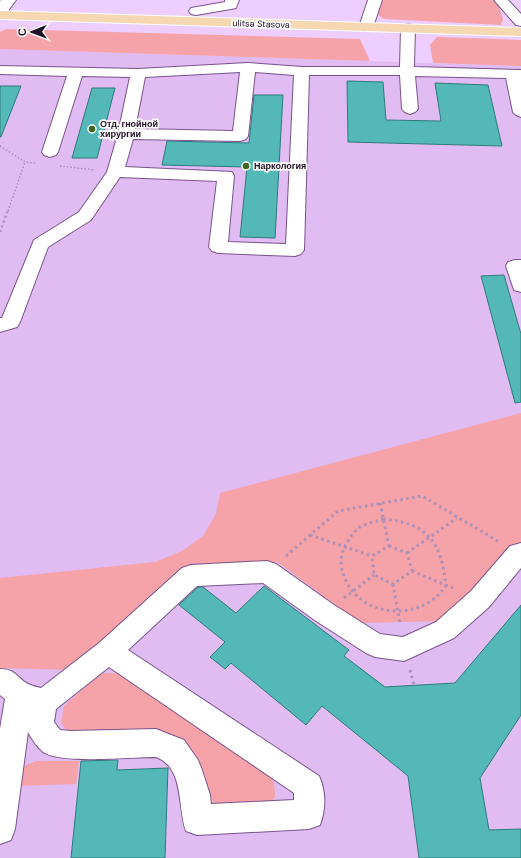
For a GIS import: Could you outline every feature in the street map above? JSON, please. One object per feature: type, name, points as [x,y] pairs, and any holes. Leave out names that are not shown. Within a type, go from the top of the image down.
[{"type":"main road","name":"ulitsa Stasova","points":[[0,16],[195,11],[366,27],[521,32]]},
{"type":"lane","points":[[0,12],[9,0]]},
{"type":"lane","points":[[195,11],[231,5],[232,0]]},
{"type":"lane","points":[[366,27],[375,0]]},
{"type":"lane","points":[[501,0],[521,22]]},
{"type":"lane","points":[[408,28],[407,71],[410,109]]},
{"type":"lane","points":[[126,134],[240,136],[248,67]]},
{"type":"lane","points":[[0,70],[138,73],[248,67],[302,71],[407,71],[517,74],[521,112]]},
{"type":"lane","points":[[116,172],[226,176],[218,248],[295,250],[302,71]]},
{"type":"lane","points":[[53,158],[76,72]]},
{"type":"lane","points":[[0,325],[10,322],[40,244],[85,216],[116,172],[126,134],[138,73]]},
{"type":"lane","points":[[521,266],[515,266],[521,286]]},
{"type":"lane","points":[[21,693],[108,652],[191,576],[267,572],[325,614],[375,645],[404,649],[445,630],[480,599],[520,553]]},
{"type":"lane","points":[[21,693],[39,726],[53,743],[72,745],[156,743],[174,750],[188,770],[195,795],[197,820],[308,814],[309,786],[108,652]]},
{"type":"lane","points":[[0,829],[21,693]]},
{"type":"path","points":[[0,146],[25,162],[40,164]]},
{"type":"path","points":[[53,158],[116,172]]},
{"type":"path","points":[[0,232],[25,162]]},
{"type":"path","points":[[267,572],[338,511],[422,496],[457,518],[520,553]]},
{"type":"path","points":[[380,503],[389,546]]},
{"type":"path","points":[[407,553],[457,518]]},
{"type":"path","points":[[383,519],[400,520],[416,527],[430,537],[439,550],[445,567],[446,585],[435,600],[420,608],[398,611],[379,609],[363,601],[352,592],[342,577],[340,561],[344,546],[353,532],[365,524],[383,519]]},
{"type":"path","points":[[309,535],[372,556]]},
{"type":"path","points":[[389,546],[407,553]]},
{"type":"path","points":[[372,556],[389,546]]},
{"type":"path","points":[[407,553],[412,571]]},
{"type":"path","points":[[372,556],[374,575]]},
{"type":"path","points":[[412,571],[480,599]]},
{"type":"path","points":[[374,575],[393,584],[412,571]]},
{"type":"path","points":[[325,614],[374,575]]},
{"type":"shaded area","points":[[382,0],[492,0],[499,6],[503,19],[501,25],[384,19],[378,15]]},
{"type":"shaded area","points":[[6,29],[360,39],[370,61],[0,49],[0,32]]},
{"type":"shaded area","points":[[437,37],[521,40],[521,66],[433,63],[430,45]]},
{"type":"shaded area","points":[[0,49],[521,66],[521,858],[0,858]]},
{"type":"shaded area","points":[[521,413],[521,545],[442,621],[360,623],[277,562],[194,564],[183,570],[73,670],[0,668],[0,578],[155,562],[182,551],[203,536],[216,514],[220,493]]},
{"type":"shaded area","points":[[101,673],[117,673],[264,769],[274,782],[275,797],[265,808],[224,807],[213,802],[210,798],[201,764],[186,746],[70,734],[61,723],[64,706]]},
{"type":"shaded area","points":[[37,761],[79,761],[76,784],[14,786],[18,772],[23,767]]},
{"type":"building","points":[[347,81],[383,82],[386,120],[441,121],[435,83],[488,85],[502,146],[348,142]]},
{"type":"building","points":[[0,86],[21,86],[1,137],[0,137]]},
{"type":"building","name":"Отд. гнойной хирургии","points":[[92,88],[115,88],[97,158],[72,158]]},
{"type":"building","name":"Наркология","points":[[254,95],[283,95],[275,238],[240,237],[247,167],[162,165],[167,141],[249,143]]},
{"type":"building","points":[[504,275],[521,334],[521,402],[515,403],[481,276]]},
{"type":"building","points":[[264,586],[349,650],[344,656],[385,687],[455,683],[521,605],[521,715],[480,778],[489,830],[521,829],[521,858],[419,858],[408,776],[322,706],[306,725],[231,663],[225,669],[210,657],[225,642],[179,605],[198,587],[203,587],[236,613]]},
{"type":"building","points":[[118,760],[117,770],[168,768],[165,858],[71,858],[81,761]]},
{"type":"place","name":"Отд. гнойной хирургии","points":[[92,129]]},
{"type":"place","name":"Наркология","points":[[246,166]]}]
